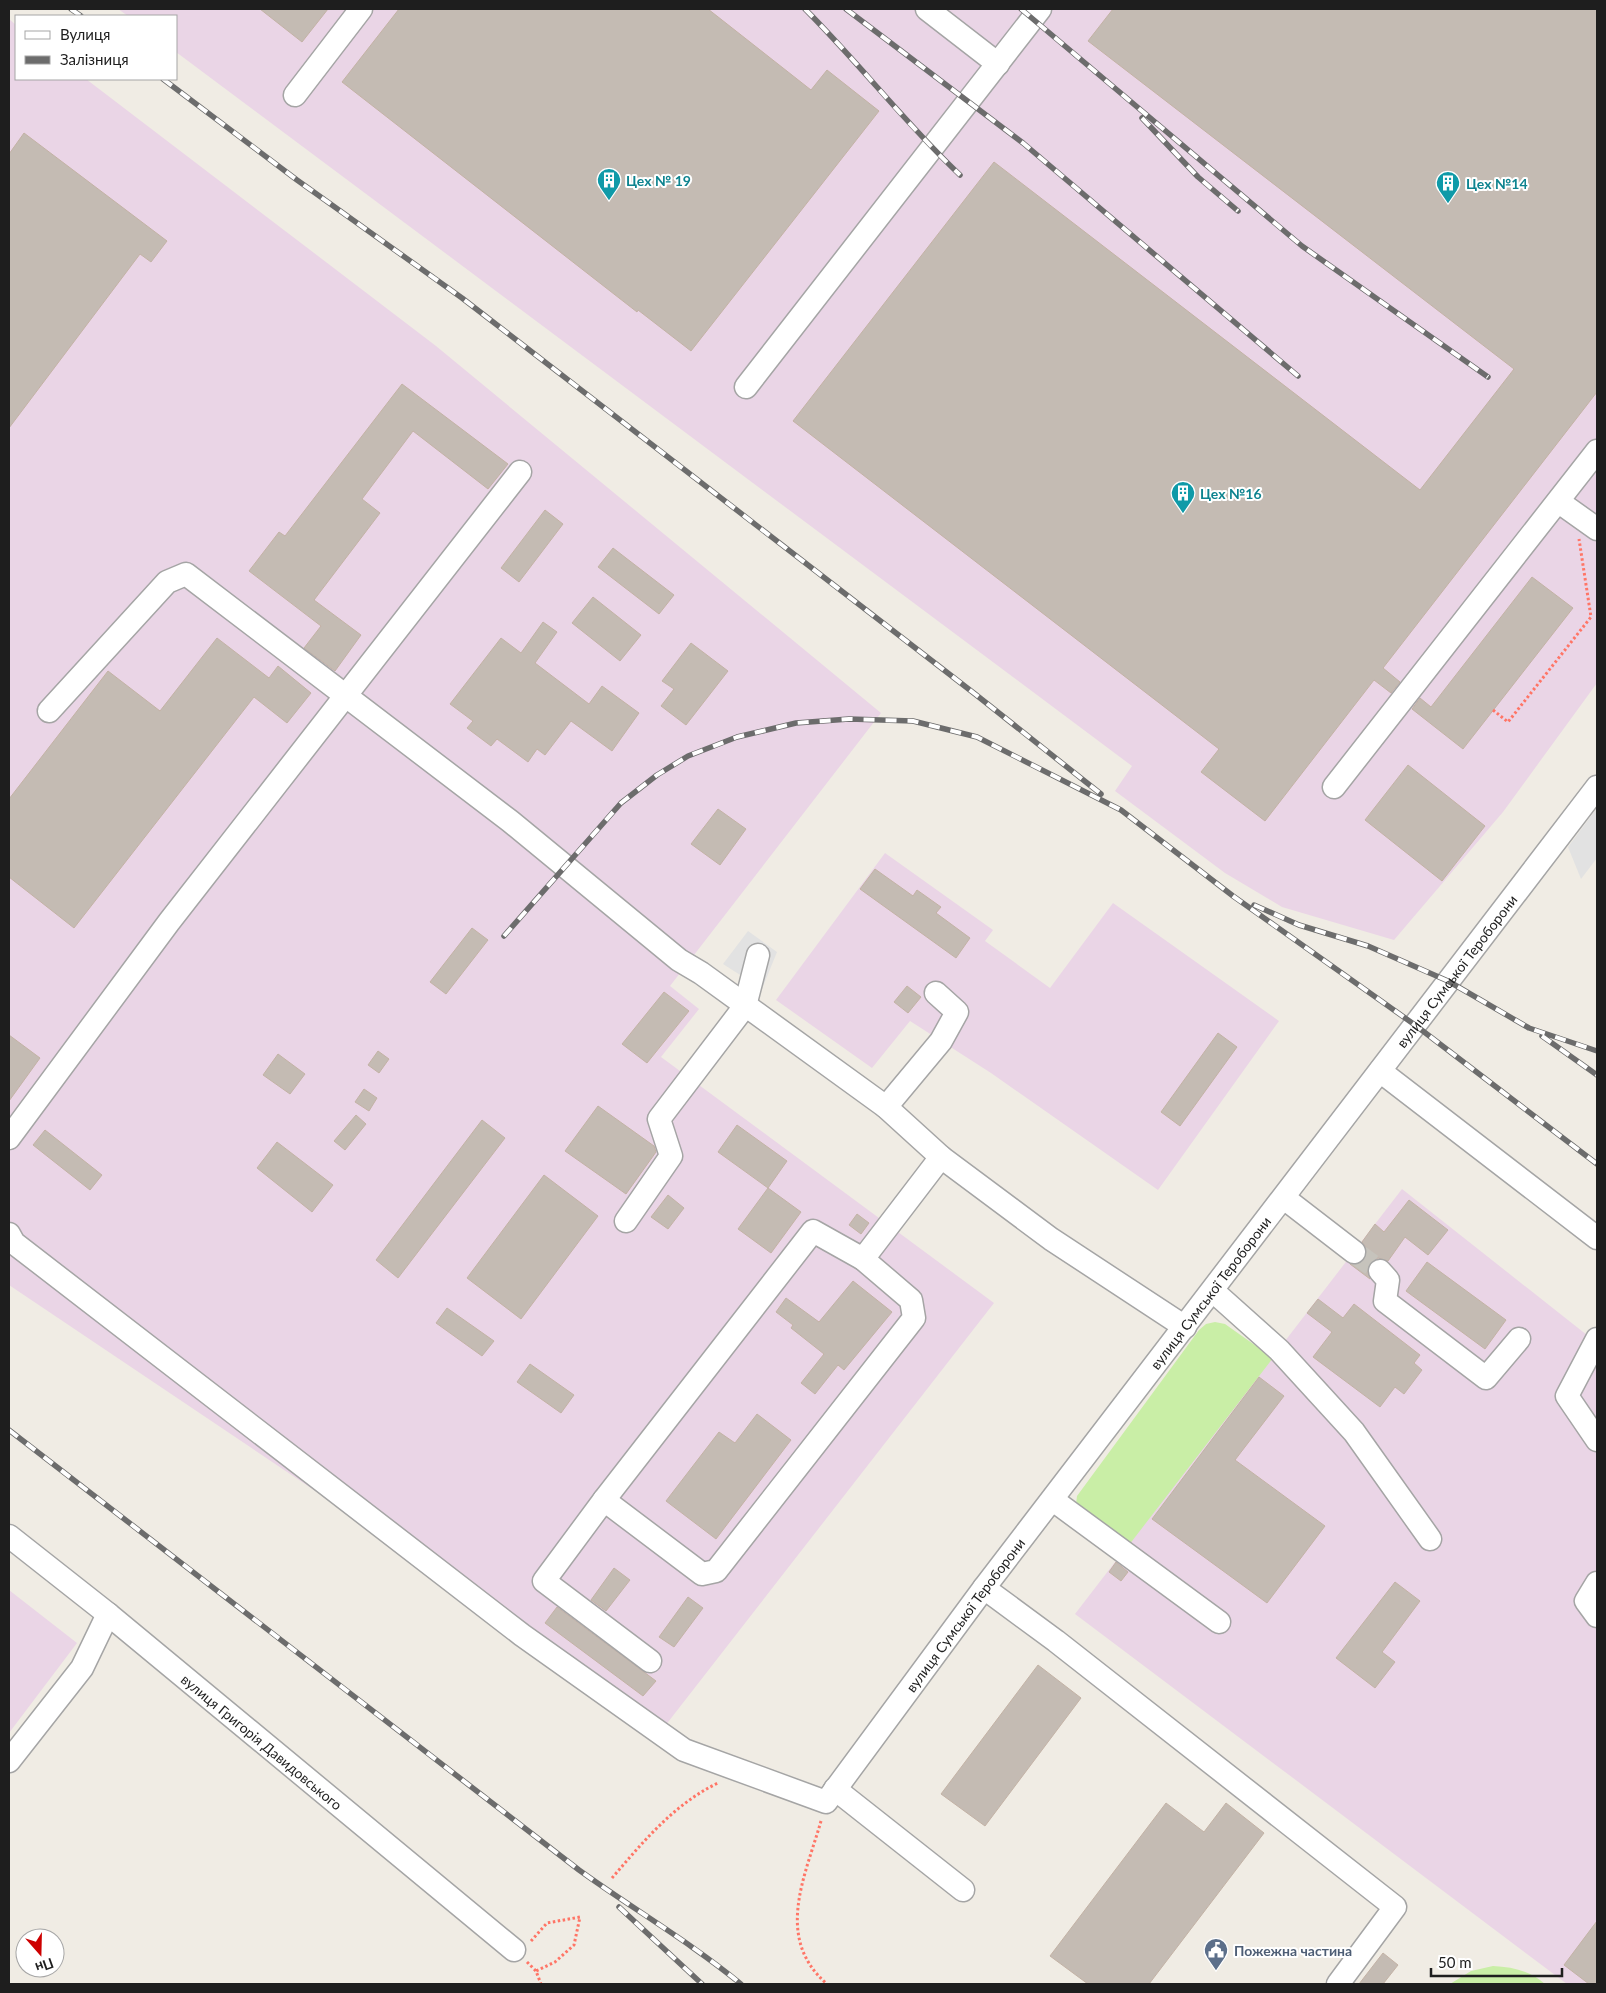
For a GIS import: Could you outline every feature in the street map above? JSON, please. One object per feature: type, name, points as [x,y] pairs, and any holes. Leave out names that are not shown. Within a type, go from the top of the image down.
[{"type":"street","points":[[295,95],[361,9]]},
{"type":"street","points":[[927,9],[998,64]]},
{"type":"street","points":[[746,387],[1040,9]]},
{"type":"street","points":[[1334,787],[1567,507],[1597,451]]},
{"type":"street","points":[[9,1138],[169,922],[520,472]]},
{"type":"street","points":[[1567,507],[1597,529]]},
{"type":"street","points":[[49,711],[167,582],[186,574],[510,821],[679,960],[701,973],[886,1107],[942,1157],[1051,1239],[1186,1328]]},
{"type":"street","name":"вулиця Сумської Тероборони","points":[[831,1795],[984,1588],[1186,1328],[1597,786]]},
{"type":"street","points":[[626,1221],[672,1156],[658,1119],[745,1006],[758,955]]},
{"type":"street","points":[[886,1107],[941,1041],[957,1012],[936,993]]},
{"type":"street","points":[[1380,1071],[1597,1238]]},
{"type":"street","points":[[863,1259],[942,1157]]},
{"type":"street","points":[[1284,1198],[1354,1252]]},
{"type":"street","points":[[604,1500],[702,1574],[716,1571],[914,1318],[911,1300],[863,1259],[813,1231],[604,1500],[544,1581],[650,1661]]},
{"type":"street","points":[[9,1234],[14,1243],[522,1635],[684,1750],[744,1770],[831,1795],[963,1890]]},
{"type":"street","points":[[1380,1271],[1388,1280],[1385,1301],[1486,1378],[1519,1339]]},
{"type":"street","points":[[1213,1291],[1279,1350],[1354,1432],[1430,1539]]},
{"type":"street","points":[[1597,1339],[1567,1396],[1597,1440]]},
{"type":"street","points":[[1053,1500],[1220,1622]]},
{"type":"street","name":"вулиця Григорія Давидовського","points":[[9,1536],[108,1614],[517,1953]]},
{"type":"street","points":[[1597,1583],[1586,1601],[1597,1616]]},
{"type":"street","points":[[984,1588],[1063,1647],[1395,1907],[1338,1984]]},
{"type":"street","points":[[9,1761],[82,1668],[108,1614]]},
{"type":"path","points":[[1493,710],[1508,722],[1592,617],[1567,507]]},
{"type":"path","points":[[612,1878],[657,1825],[707,1788],[744,1770]]},
{"type":"path","points":[[827,1984],[815,1974],[800,1950],[796,1910],[831,1795]]},
{"type":"path","points":[[536,1970],[556,1962],[574,1945],[580,1917],[547,1923],[517,1953],[536,1970],[541,1984]]},
{"type":"shaded area","points":[[118,9],[1597,9],[1597,683],[1503,812],[1394,940],[1282,907],[1225,873],[1115,791],[1132,766],[178,53],[178,15],[127,15]]},
{"type":"shaded area","points":[[9,19],[15,24],[15,80],[87,80],[436,346],[881,713],[670,986],[699,1009],[661,1057],[994,1303],[665,1726],[9,1285]]},
{"type":"shaded area","points":[[1597,808],[1597,858],[1581,879],[1568,847]]},
{"type":"shaded area","points":[[885,853],[993,930],[985,941],[1050,988],[1113,903],[1279,1021],[1158,1190],[991,1073],[910,1021],[872,1068],[776,1000]]},
{"type":"shaded area","points":[[748,931],[777,952],[762,989],[723,964]]},
{"type":"shaded area","points":[[1402,1189],[1597,1343],[1597,1984],[1567,1984],[1075,1614]]},
{"type":"shaded area","points":[[9,1590],[77,1643],[9,1733]]},
{"type":"green space","points":[[1215,1322],[1225,1324],[1273,1358],[1129,1545],[1076,1504],[1077,1496],[1199,1330],[1206,1324]]},
{"type":"green space","points":[[1493,1966],[1521,1970],[1545,1984],[1450,1984],[1471,1971]]},
{"type":"building","points":[[260,9],[328,9],[302,42]]},
{"type":"building","name":"Цех № 19","points":[[399,9],[708,9],[811,90],[827,70],[879,111],[691,351],[638,310],[637,312],[342,82]]},
{"type":"building","name":"Цех №16","points":[[1113,9],[1597,9],[1597,392],[1383,668],[1400,682],[1391,693],[1374,680],[1265,821],[1201,772],[1219,749],[793,421],[994,162],[1420,490],[1514,369],[1088,41]]},
{"type":"building","points":[[24,133],[167,241],[151,262],[140,254],[9,428],[9,154]]},
{"type":"building","points":[[402,384],[508,464],[488,489],[413,431],[362,499],[380,513],[314,600],[361,635],[335,671],[304,648],[321,626],[249,571],[279,532],[285,536]]},
{"type":"building","points":[[545,510],[563,524],[519,582],[501,568]]},
{"type":"building","points":[[613,548],[674,595],[659,614],[598,567]]},
{"type":"building","points":[[1532,577],[1573,608],[1463,749],[1412,709],[1420,698],[1431,707]]},
{"type":"building","points":[[593,597],[641,635],[620,661],[572,623]]},
{"type":"building","points":[[543,622],[557,632],[535,663],[589,704],[602,686],[639,713],[612,751],[571,721],[545,755],[537,749],[528,762],[497,739],[491,746],[467,728],[473,721],[450,704],[501,638],[521,653]]},
{"type":"building","points":[[217,638],[269,678],[278,666],[311,693],[287,723],[254,697],[74,928],[9,877],[9,799],[108,671],[160,711]]},
{"type":"building","points":[[691,643],[728,671],[686,725],[661,706],[674,689],[662,681]]},
{"type":"building","points":[[1408,765],[1485,826],[1442,881],[1365,820]]},
{"type":"building","points":[[718,809],[746,829],[720,865],[691,844]]},
{"type":"building","points":[[875,869],[913,896],[917,890],[941,907],[936,913],[970,938],[956,958],[860,889]]},
{"type":"building","points":[[472,928],[488,940],[446,994],[430,982]]},
{"type":"building","points":[[907,986],[921,997],[908,1013],[894,1002]]},
{"type":"building","points":[[664,992],[689,1011],[647,1063],[622,1044]]},
{"type":"building","points":[[1218,1033],[1237,1047],[1180,1126],[1161,1112]]},
{"type":"building","points":[[9,1035],[40,1058],[9,1101]]},
{"type":"building","points":[[378,1051],[389,1059],[379,1073],[368,1065]]},
{"type":"building","points":[[278,1054],[305,1074],[290,1094],[263,1075]]},
{"type":"building","points":[[364,1089],[377,1098],[369,1111],[355,1102]]},
{"type":"building","points":[[598,1106],[654,1146],[656,1152],[626,1194],[565,1151]]},
{"type":"building","points":[[356,1115],[366,1124],[345,1150],[334,1141]]},
{"type":"building","points":[[482,1120],[505,1138],[398,1278],[376,1260]]},
{"type":"building","points":[[737,1125],[787,1161],[768,1188],[718,1152]]},
{"type":"building","points":[[45,1130],[102,1175],[90,1190],[33,1145]]},
{"type":"building","points":[[277,1142],[333,1185],[312,1212],[257,1168]]},
{"type":"building","points":[[544,1175],[598,1216],[521,1319],[467,1278]]},
{"type":"building","points":[[768,1188],[801,1212],[771,1253],[738,1229]]},
{"type":"building","points":[[668,1195],[684,1208],[668,1229],[651,1217]]},
{"type":"building","points":[[1409,1200],[1448,1230],[1428,1255],[1405,1237],[1388,1261],[1378,1258],[1371,1262],[1367,1267],[1370,1279],[1350,1264],[1359,1264],[1365,1260],[1366,1247],[1362,1242],[1375,1224],[1384,1232]]},
{"type":"building","points":[[857,1214],[869,1223],[861,1234],[849,1225]]},
{"type":"building","points":[[1427,1262],[1506,1320],[1485,1349],[1406,1291]]},
{"type":"building","points":[[853,1281],[892,1312],[844,1370],[838,1365],[815,1394],[801,1383],[824,1354],[791,1328],[793,1325],[776,1312],[786,1298],[819,1322]]},
{"type":"building","points":[[1318,1299],[1343,1318],[1354,1304],[1420,1355],[1414,1363],[1422,1370],[1404,1394],[1395,1387],[1380,1407],[1313,1357],[1332,1332],[1307,1313]]},
{"type":"building","points":[[447,1308],[494,1341],[482,1356],[436,1323]]},
{"type":"building","points":[[530,1364],[574,1395],[561,1413],[517,1382]]},
{"type":"building","points":[[1259,1377],[1284,1396],[1235,1460],[1325,1526],[1267,1603],[1152,1519]]},
{"type":"building","points":[[757,1414],[791,1440],[716,1539],[666,1501],[719,1432],[735,1443]]},
{"type":"building","points":[[1116,1562],[1128,1572],[1121,1581],[1109,1572]]},
{"type":"building","points":[[614,1568],[630,1580],[606,1611],[591,1600]]},
{"type":"building","points":[[1395,1582],[1420,1601],[1382,1652],[1395,1662],[1375,1688],[1336,1658]]},
{"type":"building","points":[[688,1597],[703,1608],[674,1647],[659,1637]]},
{"type":"building","points":[[557,1607],[656,1681],[643,1696],[545,1623]]},
{"type":"building","points":[[1038,1665],[1081,1698],[985,1826],[941,1794]]},
{"type":"building","points":[[1166,1803],[1204,1832],[1226,1803],[1264,1833],[1149,1984],[1088,1984],[1050,1956]]},
{"type":"building","points":[[1597,1921],[1597,1984],[1589,1984],[1564,1965]]},
{"type":"building","points":[[1383,1953],[1398,1965],[1383,1984],[1359,1984]]},
{"type":"tunnel","points":[[1354,1252],[1380,1271]]},
{"type":"railway","points":[[71,9],[80,15]]},
{"type":"railway","points":[[805,9],[920,135],[960,175]]},
{"type":"railway","points":[[846,9],[1023,143],[1298,376]]},
{"type":"railway","points":[[1021,9],[1302,246],[1488,377]]},
{"type":"railway","points":[[164,80],[297,180],[462,298],[975,694],[1101,794]]},
{"type":"railway","points":[[1142,118],[1198,177],[1238,211]]},
{"type":"railway","points":[[504,936],[621,803],[657,775],[688,756],[737,737],[796,723],[849,719],[913,721],[977,737],[1121,810],[1233,896],[1415,1025],[1597,1164]]},
{"type":"railway","points":[[1254,905],[1299,925],[1368,946],[1448,981],[1529,1028],[1597,1051]]},
{"type":"railway","points":[[1542,1036],[1597,1075]]},
{"type":"railway","points":[[9,1430],[579,1870],[702,1954],[741,1984]]},
{"type":"railway","points":[[619,1907],[702,1984]]},
{"type":"place","name":"Цех № 19","points":[[609,201]]},
{"type":"place","name":"Цех №14","points":[[1448,204]]},
{"type":"place","name":"Цех №16","points":[[1183,514]]},
{"type":"place","name":"Пожежна частина","points":[[1216,1971]]}]
